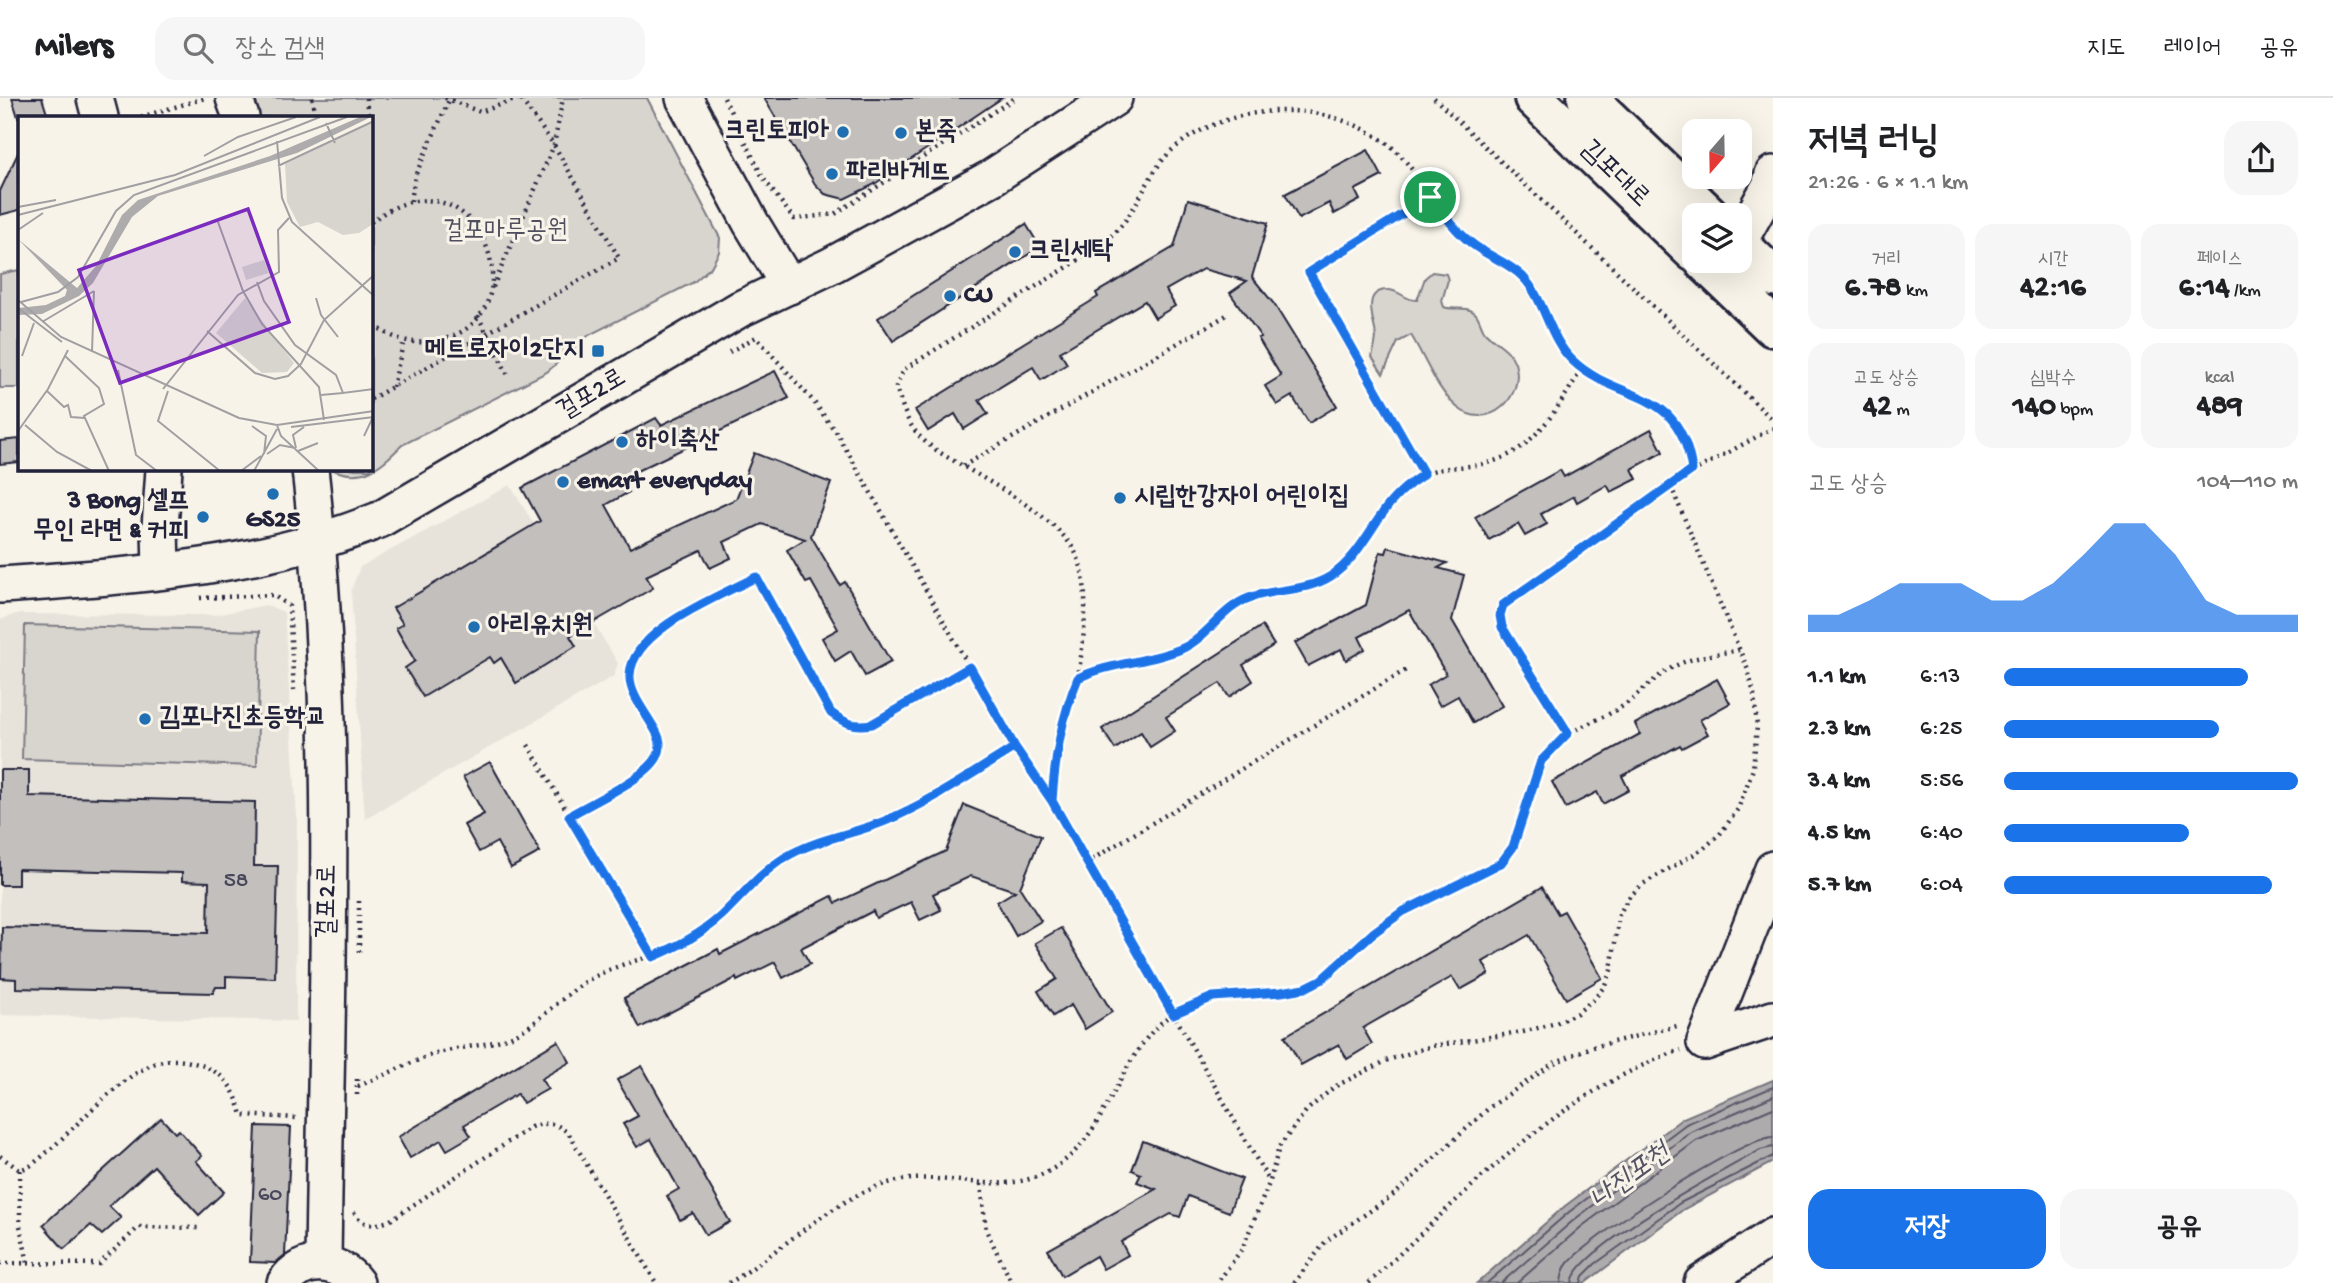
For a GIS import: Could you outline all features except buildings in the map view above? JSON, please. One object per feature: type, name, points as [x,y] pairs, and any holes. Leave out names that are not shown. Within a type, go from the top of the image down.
[{"type":"main road","name":"김포대로","points":[[1534,98],[1682,240]]},
{"type":"main road","name":"김포대로","points":[[1587,98],[1696,203]]},
{"type":"main road","points":[[1752,249],[1773,277]]},
{"type":"main road","points":[[1717,273],[1773,327]]},
{"type":"street","points":[[95,98],[100,116]]},
{"type":"street","points":[[234,98],[241,116]]},
{"type":"street","points":[[684,98],[784,278]]},
{"type":"street","name":"걸포2로","points":[[784,278],[820,252],[990,164],[1090,98]]},
{"type":"street","name":"걸포2로","points":[[160,564],[318,534],[370,509],[553,405],[731,295],[784,278],[991,178],[1114,98]]},
{"type":"street","points":[[1752,220],[1770,186],[1773,174]]},
{"type":"street","points":[[160,564],[164,471]]},
{"type":"street","name":"걸포2로","points":[[310,471],[318,534],[328,700],[330,859],[323,1263]]},
{"type":"street","points":[[0,570],[160,564]]},
{"type":"street","points":[[0,585],[160,564]]},
{"type":"street","points":[[1709,1031],[1773,869]]},
{"type":"street","points":[[1709,1031],[1773,1019]]},
{"type":"street","points":[[1702,1283],[1773,1236]]},
{"type":"street","points":[[285,1283],[298,1269],[323,1263],[337,1266],[356,1283]]},
{"type":"path","points":[[144,116],[205,98]]},
{"type":"path","points":[[312,98],[317,116]]},
{"type":"path","points":[[366,98],[368,116]]},
{"type":"path","points":[[373,398],[619,258],[554,145],[520,98],[480,111],[448,99],[415,176],[411,201]]},
{"type":"path","points":[[373,323],[377,328],[404,340],[419,343],[457,335],[478,316],[554,145],[563,98]]},
{"type":"path","points":[[724,98],[762,178],[794,219],[835,214],[1015,98]]},
{"type":"path","points":[[1434,98],[1773,420]]},
{"type":"path","points":[[1052,801],[1057,744],[1065,710],[1078,678],[1084,640],[1083,579],[1075,551],[1060,531],[936,450],[916,432],[896,387],[903,370],[1081,258],[1112,235],[1125,222],[1149,180],[1170,152],[1194,132],[1255,110],[1286,107],[1339,116],[1367,127],[1412,168],[1453,227],[1478,248],[1524,278],[1569,358],[1583,369],[1640,396],[1667,413],[1681,430],[1692,470],[1503,605],[1500,615],[1502,627],[1568,733]]},
{"type":"path","points":[[1424,474],[1309,272],[1430,197]]},
{"type":"path","points":[[373,220],[388,209],[411,201],[435,201],[458,210],[477,226],[489,247],[494,271],[489,296]]},
{"type":"path","points":[[963,466],[1227,315]]},
{"type":"path","points":[[478,316],[508,375]]},
{"type":"path","points":[[756,337],[814,402],[838,435],[1015,747],[1052,801],[1270,1181]]},
{"type":"path","points":[[393,387],[404,340]]},
{"type":"path","points":[[1078,678],[1104,666],[1162,656],[1184,648],[1233,605],[1250,597],[1304,588],[1332,576],[1351,558],[1404,487],[1424,474],[1484,464],[1506,457],[1528,443],[1548,421],[1583,369]]},
{"type":"path","points":[[1670,484],[1773,428]]},
{"type":"path","points":[[1217,1283],[1242,1249],[1270,1181],[1279,1147],[1290,1128],[1334,1087],[1388,1060],[1432,1046],[1482,1041],[1556,1023],[1593,1000],[1604,987],[1611,970],[1619,915],[1628,898],[1643,884],[1703,849],[1720,834],[1747,791],[1758,726],[1748,670],[1711,588],[1701,552],[1670,484]]},
{"type":"path","points":[[569,816],[642,773],[656,759],[661,747],[658,734],[633,693],[630,675],[634,658],[646,642],[663,627],[756,577],[831,713],[843,722],[855,727],[872,724],[970,667]]},
{"type":"path","points":[[729,1283],[758,1266],[824,1217],[877,1187],[902,1180],[981,1184],[1030,1180],[1066,1161],[1099,1122],[1129,1065],[1152,1034],[1173,1014],[1213,997],[1281,992],[1305,988],[1321,980],[1373,933],[1402,912],[1501,863],[1513,847],[1541,761],[1568,733],[1625,705],[1676,665],[1739,650]]},
{"type":"path","points":[[1086,863],[1409,668]]},
{"type":"path","points":[[528,746],[653,957]]},
{"type":"path","points":[[358,1086],[430,1056],[479,1046],[513,1035],[546,1015],[595,976],[653,957],[692,939],[721,915],[751,882],[783,859],[812,844],[906,811],[1015,747]]},
{"type":"path","points":[[1294,1283],[1326,1241],[1395,1194],[1490,1107],[1554,1063],[1615,1041],[1665,1028],[1709,1031]]},
{"type":"path","points":[[1369,1283],[1542,1128],[1617,1079],[1709,1031]]},
{"type":"path","points":[[20,1170],[45,1156],[133,1077],[157,1063],[183,1060],[207,1068],[226,1080],[237,1097],[242,1115],[301,1118]]},
{"type":"path","points":[[373,1226],[389,1221],[531,1127],[547,1122],[561,1126],[569,1134],[656,1283]]},
{"type":"path","points":[[0,1156],[20,1170]]},
{"type":"path","points":[[20,1170],[20,1226],[28,1263]]},
{"type":"path","points":[[981,1184],[986,1230],[1012,1283]]},
{"type":"path","points":[[0,1263],[99,1264],[139,1227],[201,1228]]},
{"type":"shaded area","name":"아리유치원","points":[[510,485],[618,663],[614,676],[365,819],[351,590],[360,567]]},
{"type":"shaded area","name":"김포나진초등학교","points":[[266,605],[284,612],[297,818],[296,1021],[0,1015],[0,620],[16,614],[215,615]]},
{"type":"green space","name":"걸포마루공원","points":[[244,98],[647,98],[720,238],[719,252],[711,267],[694,282],[589,335],[547,372],[402,445],[373,468],[373,116],[250,116]]},
{"type":"green space","points":[[18,270],[18,388],[0,388],[0,274]]},
{"type":"green space","points":[[1432,272],[1446,274],[1448,280],[1442,301],[1444,307],[1468,309],[1475,313],[1485,332],[1513,358],[1517,376],[1515,388],[1510,399],[1492,413],[1481,416],[1458,408],[1438,383],[1411,335],[1398,342],[1383,374],[1372,357],[1376,335],[1371,308],[1374,295],[1391,290],[1417,300],[1425,278]]},
{"type":"green space","name":"걸포마루공원","points":[[336,471],[367,471],[352,474]]},
{"type":"green space","points":[[25,625],[260,631],[257,766],[22,759]]},
{"type":"water","name":"나진포천","points":[[1773,1080],[1773,1162],[1684,1209],[1585,1283],[1477,1283],[1565,1206],[1683,1118]]},
{"type":"place","name":"크린토피아","points":[[843,132]]},
{"type":"place","name":"본죽","points":[[901,133]]},
{"type":"place","name":"파리바게뜨","points":[[832,174]]},
{"type":"place","name":"크린세탁","points":[[1015,252]]},
{"type":"place","name":"CU","points":[[950,296]]},
{"type":"place","name":"메트로자이2단지","points":[[598,351]]},
{"type":"place","name":"하이축산","points":[[622,442]]},
{"type":"place","name":"emart everyday","points":[[563,482]]},
{"type":"place","name":"GS25","points":[[273,494]]},
{"type":"place","name":"시립한강자이 어린이집","points":[[1120,498]]},
{"type":"place","name":"3 Bong 셀프 무인 라면 & 커피","points":[[203,517]]},
{"type":"place","name":"아리유치원","points":[[474,627]]},
{"type":"place","name":"김포나진초등학교","points":[[145,719]]},
{"type":"route","points":[[1430,197],[1309,272],[1408,441],[1424,474],[1404,487],[1351,558],[1332,576],[1304,588],[1250,597],[1233,605],[1184,648],[1162,656],[1104,666],[1078,678],[1065,710],[1057,744],[1052,801],[1015,747],[906,811],[812,844],[783,859],[751,882],[721,915],[692,939],[653,957],[569,816],[642,773],[656,759],[661,747],[658,734],[633,693],[630,675],[634,658],[646,642],[663,627],[756,577],[831,713],[843,722],[855,727],[872,724],[970,667],[1015,747],[1052,801],[1173,1014],[1213,997],[1305,988],[1321,980],[1387,921],[1427,897],[1501,863],[1513,847],[1541,761],[1568,733],[1502,627],[1500,615],[1503,605],[1692,470],[1681,430],[1667,413],[1640,396],[1583,369],[1569,358],[1524,278],[1506,263],[1478,248],[1453,227],[1430,197]]}]
